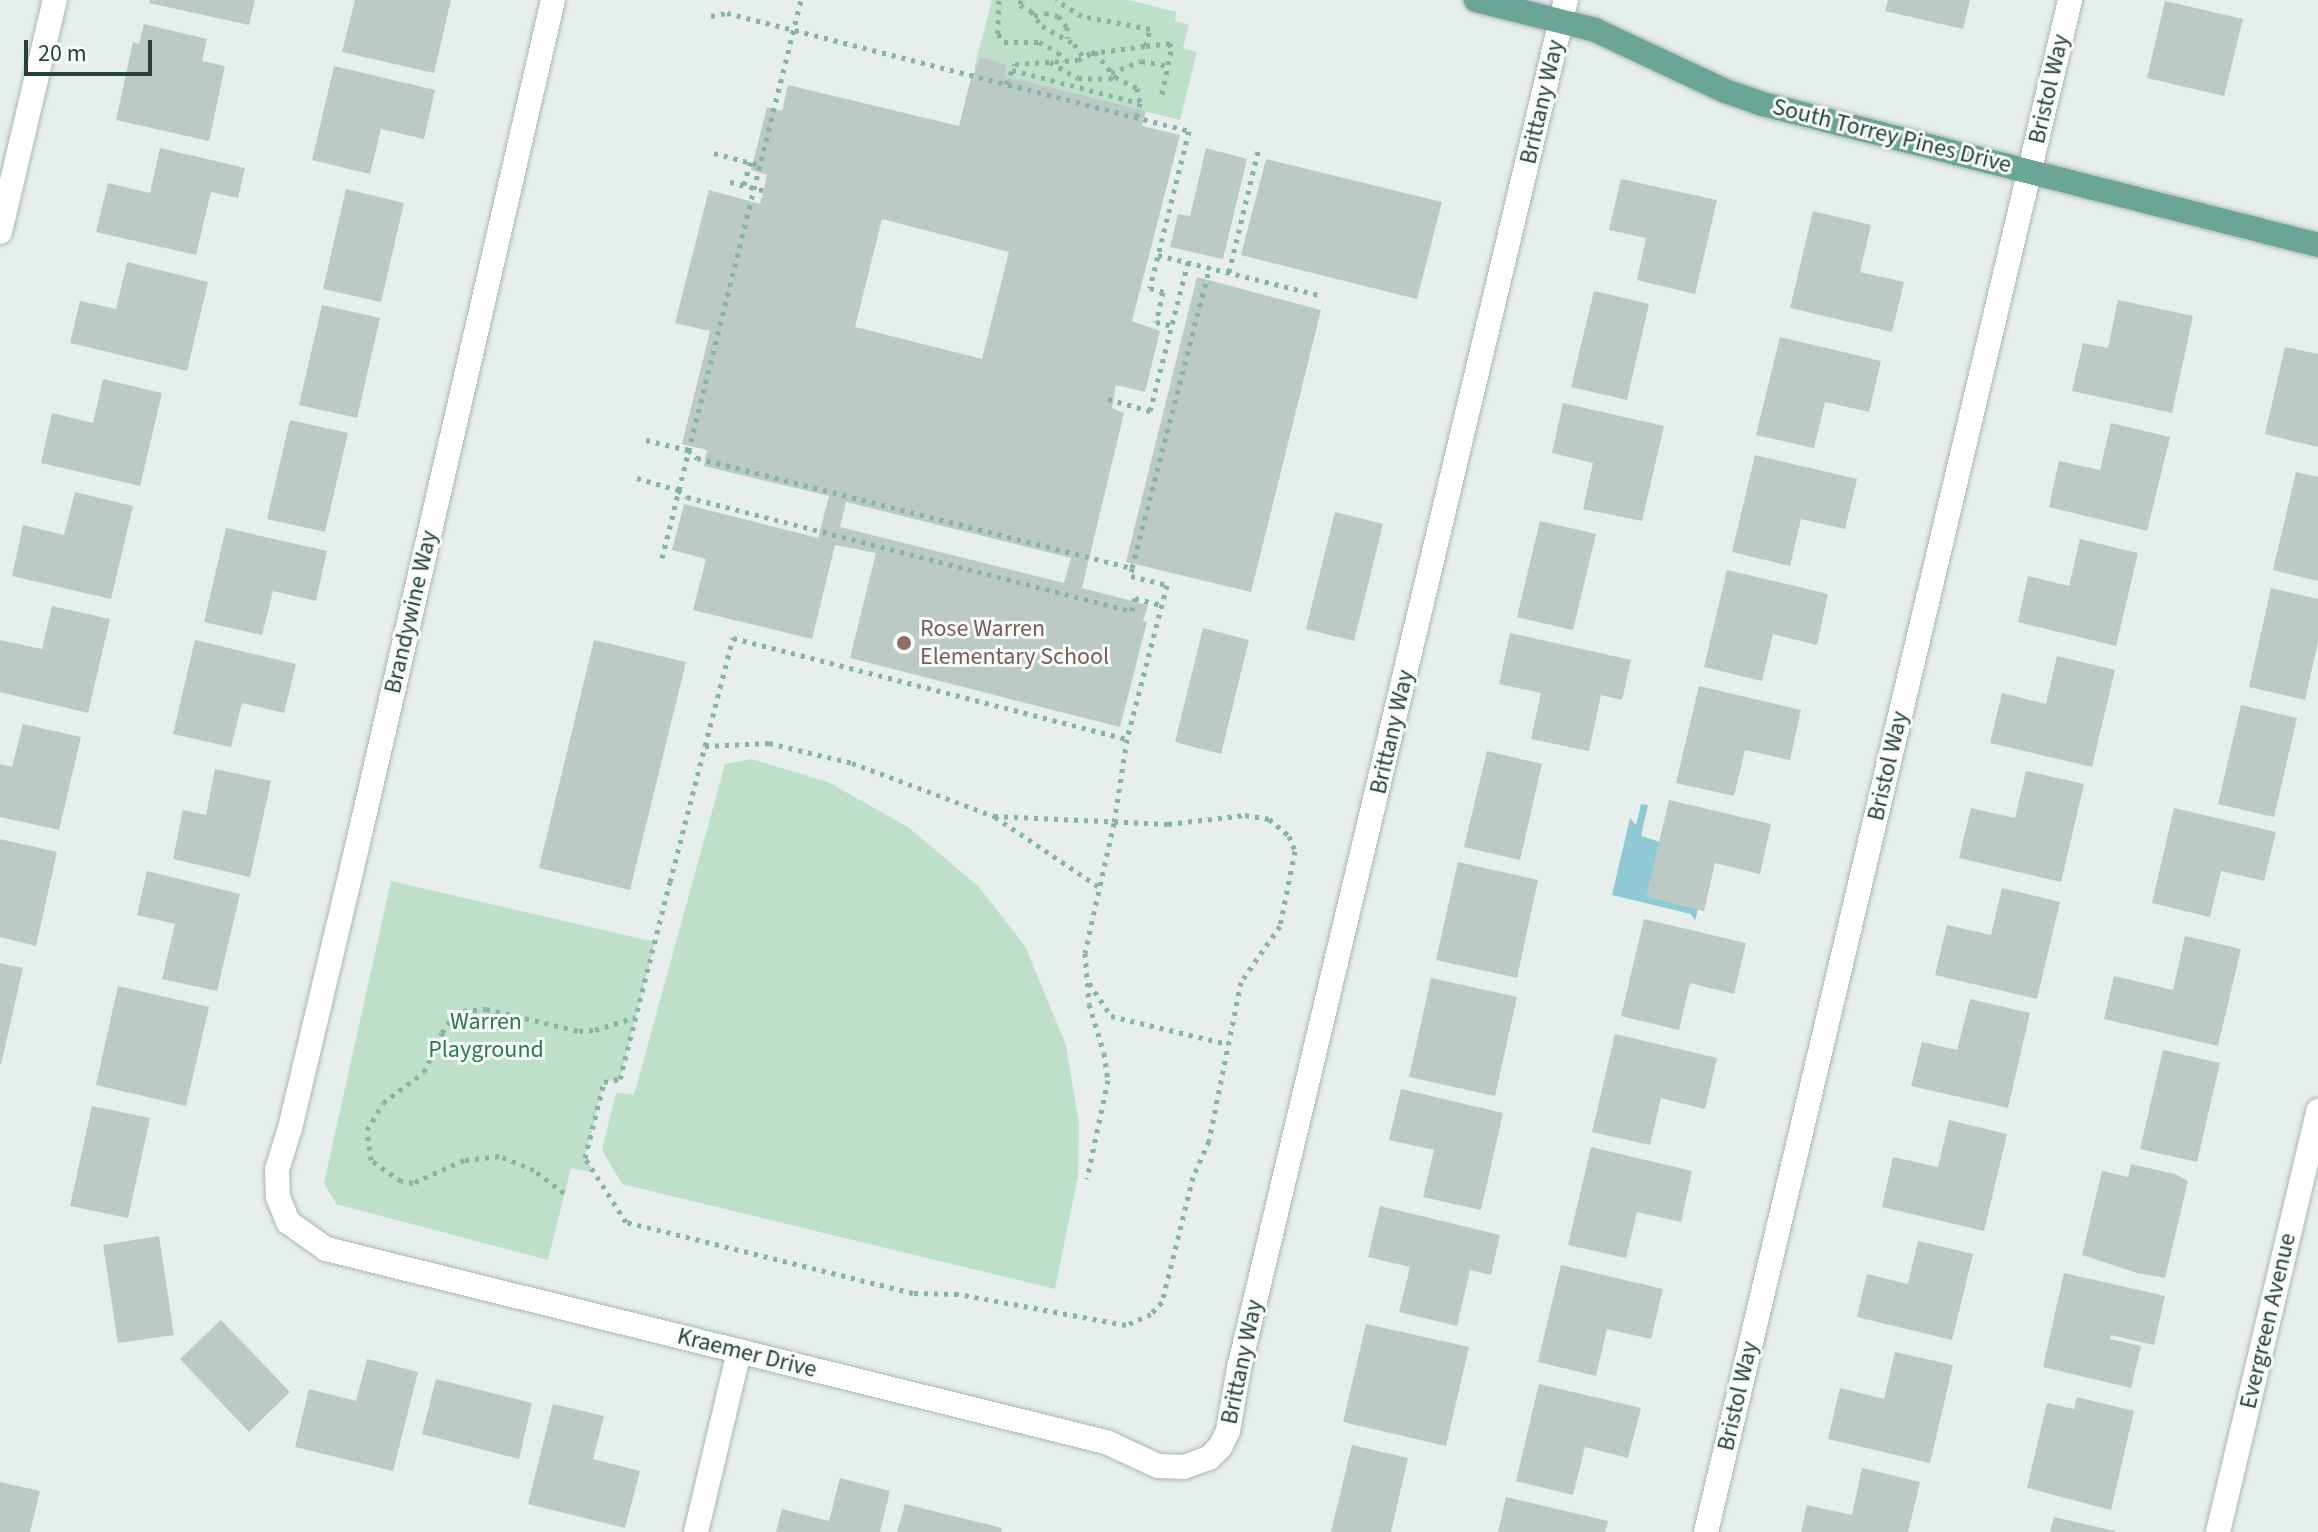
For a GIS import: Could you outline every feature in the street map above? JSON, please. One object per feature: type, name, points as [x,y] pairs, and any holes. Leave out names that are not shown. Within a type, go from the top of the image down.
[{"type":"main road","name":"South Torrey Pines Drive","points":[[1476,0],[1564,10],[1725,91],[1759,103],[2318,245]]},
{"type":"street","points":[[0,232],[55,0]]},
{"type":"street","name":"Brandywine Way","points":[[288,1222],[278,1197],[277,1170],[290,1128],[357,847],[553,0]]},
{"type":"street","name":"Bristol Way","points":[[1706,1532],[2070,0]]},
{"type":"street","name":"Brittany Way","points":[[1209,1458],[1228,1431],[1239,1368],[1564,10]]},
{"type":"street","name":"Evergreen Avenue","points":[[2218,1532],[2318,1111]]},
{"type":"street","name":"Kraemer Drive","points":[[288,1222],[326,1249],[1106,1442],[1158,1466],[1184,1467],[1209,1458]]},
{"type":"street","points":[[696,1532],[739,1351]]},
{"type":"path","points":[[662,558],[801,0]]},
{"type":"path","points":[[999,0],[998,34],[1004,42],[1039,42],[1058,52],[1064,61]]},
{"type":"path","points":[[1021,0],[1020,5],[1042,26],[1067,38],[1083,57]]},
{"type":"path","points":[[1055,0],[1082,16],[1150,29],[1146,46]]},
{"type":"path","points":[[711,16],[727,13],[1189,131],[1150,288],[1163,292],[1156,322],[1173,326]]},
{"type":"path","points":[[1034,16],[1045,13],[1058,16],[1067,27],[1067,38]]},
{"type":"path","points":[[1006,84],[1015,64],[1064,61],[1095,52],[1170,43],[1169,66],[1161,98]]},
{"type":"path","points":[[1095,52],[1113,74],[1137,88],[1140,103],[1137,117]]},
{"type":"path","points":[[1050,62],[1078,78],[1109,79],[1141,61],[1169,66]]},
{"type":"path","points":[[1012,70],[1140,103]]},
{"type":"path","points":[[1229,272],[1259,147]]},
{"type":"path","points":[[714,153],[759,165]]},
{"type":"path","points":[[744,185],[750,162]]},
{"type":"path","points":[[730,182],[763,190]]},
{"type":"path","points":[[1158,255],[1318,295]]},
{"type":"path","points":[[1108,399],[1150,411],[1188,262]]},
{"type":"path","points":[[1087,1179],[1108,1080],[1104,1053],[1089,1004],[1085,953],[1114,823],[1127,739],[1167,585],[1131,576],[1132,568],[1210,267]]},
{"type":"path","points":[[646,440],[688,450],[697,458],[1132,568]]},
{"type":"path","points":[[637,478],[678,490],[687,497],[1132,611],[1135,598],[1162,605]]},
{"type":"path","points":[[994,816],[1168,824],[1245,815],[1269,819],[1289,836],[1295,851],[1280,926],[1241,982],[1209,1141],[1193,1177],[1162,1302],[1151,1314],[1126,1325],[958,1294],[913,1293],[626,1222],[585,1158],[604,1082],[620,1079],[733,638],[1127,739]]},
{"type":"path","points":[[705,746],[769,743],[890,775],[994,816],[1099,887]]},
{"type":"path","points":[[1087,979],[1111,1016],[1228,1044]]},
{"type":"path","points":[[564,1193],[534,1170],[499,1156],[464,1160],[413,1183],[401,1181],[371,1160],[367,1130],[383,1103],[424,1072],[442,1033],[452,1018],[463,1011],[486,1009],[579,1031],[595,1030],[636,1017]]},
{"type":"green space","points":[[992,0],[1129,0],[1176,12],[1175,21],[1189,25],[1183,48],[1197,52],[1180,120],[974,69]]},
{"type":"green space","points":[[751,759],[828,782],[908,827],[978,886],[1025,946],[1066,1045],[1079,1123],[1078,1176],[1055,1289],[622,1184],[602,1150],[616,1093],[634,1095],[725,764]]},
{"type":"green space","name":"Warren Playground","points":[[391,881],[655,942],[620,1079],[604,1082],[585,1158],[595,1173],[571,1168],[548,1260],[336,1204],[324,1183]]},
{"type":"water","points":[[1641,804],[1648,805],[1641,836],[1660,842],[1698,909],[1695,921],[1691,914],[1612,895],[1630,818],[1636,825]]},
{"type":"building","points":[[150,0],[255,0],[249,25],[149,3]]},
{"type":"building","points":[[355,0],[451,0],[434,73],[342,52]]},
{"type":"building","points":[[1888,0],[1970,0],[1963,29],[1885,11]]},
{"type":"building","points":[[2165,1],[2243,19],[2224,96],[2147,78]]},
{"type":"building","points":[[144,24],[207,39],[202,61],[225,66],[209,141],[116,120],[133,42],[139,44]]},
{"type":"building","points":[[981,57],[1007,65],[1004,76],[1146,111],[1142,126],[1180,135],[1132,321],[1160,331],[1145,392],[1116,385],[1112,408],[1124,413],[1082,588],[1148,605],[1143,621],[1147,622],[1120,727],[850,658],[876,553],[835,545],[812,639],[693,610],[706,559],[672,550],[684,504],[818,538],[829,496],[704,466],[707,450],[682,444],[710,331],[675,323],[709,190],[760,204],[767,175],[751,170],[767,107],[782,111],[788,85],[959,126],[970,82]],"holes":[[[882,219],[1009,252],[982,359],[855,327]],[[846,502],[1071,558],[1064,583],[840,527]]]},
{"type":"building","points":[[334,66],[435,90],[424,139],[381,129],[370,174],[312,160]]},
{"type":"building","points":[[160,148],[245,168],[238,198],[211,192],[196,255],[96,232],[108,183],[150,193]]},
{"type":"building","points":[[1206,148],[1247,159],[1223,259],[1170,247],[1178,214],[1190,216]]},
{"type":"building","points":[[1266,159],[1442,202],[1417,299],[1241,255]]},
{"type":"building","points":[[1621,179],[1717,200],[1695,294],[1637,280],[1646,238],[1609,230]]},
{"type":"building","points":[[346,189],[404,203],[381,302],[323,289]]},
{"type":"building","points":[[1813,211],[1871,225],[1860,272],[1904,282],[1892,332],[1790,308]]},
{"type":"building","points":[[127,262],[208,282],[187,371],[70,343],[80,301],[116,309]]},
{"type":"building","points":[[1197,277],[1321,310],[1251,592],[1126,562]]},
{"type":"building","points":[[1594,291],[1649,304],[1627,400],[1571,387]]},
{"type":"building","points":[[2118,300],[2193,316],[2172,413],[2072,391],[2083,343],[2108,348]]},
{"type":"building","points":[[322,305],[380,318],[357,418],[299,405]]},
{"type":"building","points":[[1780,337],[1881,361],[1869,412],[1825,402],[1814,448],[1756,435]]},
{"type":"building","points":[[2285,347],[2318,354],[2318,447],[2265,434]]},
{"type":"building","points":[[103,379],[162,393],[140,486],[41,463],[52,413],[93,423]]},
{"type":"building","points":[[1563,403],[1664,426],[1642,521],[1583,509],[1593,463],[1552,453]]},
{"type":"building","points":[[290,420],[348,433],[325,532],[267,519]]},
{"type":"building","points":[[2111,423],[2170,437],[2147,531],[2049,507],[2059,461],[2100,470]]},
{"type":"building","points":[[1755,455],[1857,479],[1845,529],[1801,519],[1790,566],[1732,552]]},
{"type":"building","points":[[2296,472],[2318,477],[2318,581],[2273,570]]},
{"type":"building","points":[[75,492],[133,506],[111,599],[12,576],[23,525],[64,535]]},
{"type":"building","points":[[1335,512],[1383,524],[1354,641],[1306,629]]},
{"type":"building","points":[[1540,521],[1596,534],[1573,630],[1517,617]]},
{"type":"building","points":[[226,528],[327,551],[316,601],[273,591],[262,635],[204,622]]},
{"type":"building","points":[[2080,539],[2138,553],[2116,646],[2018,622],[2028,576],[2069,586]]},
{"type":"building","points":[[1727,570],[1828,594],[1817,645],[1773,634],[1762,681],[1704,667]]},
{"type":"building","points":[[2271,588],[2318,599],[2318,642],[2305,700],[2249,687]]},
{"type":"building","points":[[52,606],[110,619],[88,713],[0,692],[0,640],[42,649]]},
{"type":"building","points":[[1203,628],[1249,640],[1221,754],[1175,742]]},
{"type":"building","points":[[1510,633],[1631,660],[1622,700],[1601,695],[1589,751],[1531,739],[1541,693],[1499,684]]},
{"type":"building","points":[[195,640],[296,664],[284,713],[242,703],[231,747],[173,734]]},
{"type":"building","points":[[594,640],[686,662],[630,890],[539,868]]},
{"type":"building","points":[[2057,656],[2115,670],[2092,767],[1990,743],[2002,693],[2046,704]]},
{"type":"building","points":[[1699,686],[1801,710],[1790,760],[1745,750],[1734,796],[1676,783]]},
{"type":"building","points":[[2241,705],[2297,718],[2274,817],[2218,804]]},
{"type":"building","points":[[23,724],[81,737],[59,830],[0,817],[0,764],[12,767]]},
{"type":"building","points":[[1487,751],[1542,764],[1520,860],[1464,847]]},
{"type":"building","points":[[215,769],[271,781],[250,877],[173,859],[183,810],[206,815]]},
{"type":"building","points":[[2026,771],[2084,784],[2061,882],[1959,858],[1971,808],[2015,818]]},
{"type":"building","points":[[1669,800],[1771,824],[1760,874],[1715,863],[1704,911],[1646,897]]},
{"type":"building","points":[[2174,808],[2276,832],[2264,881],[2221,871],[2210,917],[2152,903]]},
{"type":"building","points":[[0,839],[57,852],[36,946],[0,937]]},
{"type":"building","points":[[1458,862],[1538,880],[1517,978],[1436,960]]},
{"type":"building","points":[[147,871],[240,894],[217,991],[162,979],[175,924],[137,915]]},
{"type":"building","points":[[2002,888],[2060,902],[2037,999],[1935,975],[1947,925],[1991,935]]},
{"type":"building","points":[[1644,919],[1746,943],[1734,994],[1690,983],[1679,1030],[1621,1016]]},
{"type":"building","points":[[2185,936],[2241,949],[2218,1046],[2104,1019],[2114,976],[2173,990]]},
{"type":"building","points":[[0,963],[23,968],[1,1064],[0,1064]]},
{"type":"building","points":[[1431,978],[1517,997],[1495,1096],[1409,1077]]},
{"type":"building","points":[[118,986],[209,1007],[186,1106],[96,1085]]},
{"type":"building","points":[[1970,999],[2030,1013],[2008,1108],[1911,1086],[1922,1042],[1957,1050]]},
{"type":"building","points":[[1615,1034],[1717,1058],[1705,1109],[1661,1098],[1650,1145],[1592,1132]]},
{"type":"building","points":[[2163,1050],[2220,1063],[2197,1162],[2140,1149]]},
{"type":"building","points":[[1401,1089],[1503,1113],[1481,1210],[1423,1197],[1434,1150],[1389,1140]]},
{"type":"building","points":[[92,1106],[150,1118],[128,1218],[70,1206]]},
{"type":"building","points":[[1949,1120],[2007,1134],[1984,1231],[1882,1207],[1893,1157],[1938,1167]]},
{"type":"building","points":[[1591,1147],[1692,1171],[1681,1222],[1637,1212],[1626,1258],[1568,1245]]},
{"type":"building","points":[[2131,1164],[2175,1174],[2188,1181],[2165,1278],[2137,1273],[2082,1255],[2102,1171],[2128,1177]]},
{"type":"building","points":[[1380,1206],[1500,1235],[1491,1275],[1470,1270],[1457,1326],[1399,1312],[1410,1267],[1368,1257]]},
{"type":"building","points":[[159,1236],[174,1335],[118,1343],[103,1245]]},
{"type":"building","points":[[1918,1241],[1973,1254],[1952,1340],[1857,1317],[1867,1274],[1908,1284]]},
{"type":"building","points":[[1561,1265],[1663,1289],[1651,1339],[1607,1329],[1596,1376],[1538,1362]]},
{"type":"building","points":[[2064,1273],[2165,1296],[2154,1345],[2111,1335],[2110,1339],[2141,1346],[2131,1388],[2043,1367]]},
{"type":"building","points":[[221,1320],[290,1392],[249,1432],[180,1359]]},
{"type":"building","points":[[1366,1324],[1469,1347],[1446,1446],[1343,1422]]},
{"type":"building","points":[[1895,1352],[1953,1365],[1930,1463],[1828,1439],[1840,1388],[1884,1399]]},
{"type":"building","points":[[367,1359],[418,1372],[393,1471],[295,1447],[309,1389],[356,1401]]},
{"type":"building","points":[[436,1379],[532,1403],[519,1459],[422,1434]]},
{"type":"building","points":[[1539,1384],[1641,1408],[1628,1458],[1585,1447],[1573,1495],[1516,1481]]},
{"type":"building","points":[[2077,1397],[2134,1411],[2111,1510],[2027,1488],[2047,1403],[2074,1409]]},
{"type":"building","points":[[553,1404],[604,1416],[593,1459],[640,1471],[625,1528],[528,1504]]},
{"type":"building","points":[[1352,1445],[1408,1458],[1391,1532],[1331,1532]]},
{"type":"building","points":[[1862,1468],[1920,1482],[1908,1532],[1801,1532],[1807,1505],[1852,1515]]},
{"type":"building","points":[[840,1478],[890,1491],[880,1532],[776,1532],[782,1509],[829,1521]]},
{"type":"building","points":[[0,1482],[40,1491],[30,1532],[0,1532]]},
{"type":"building","points":[[1506,1497],[1608,1521],[1605,1532],[1498,1532]]},
{"type":"building","points":[[905,1504],[1002,1528],[1001,1532],[897,1532]]},
{"type":"building","points":[[2054,1517],[2115,1531],[2115,1532],[2050,1532]]},
{"type":"place","name":"Rose Warren Elementary School","points":[[904,643]]}]
